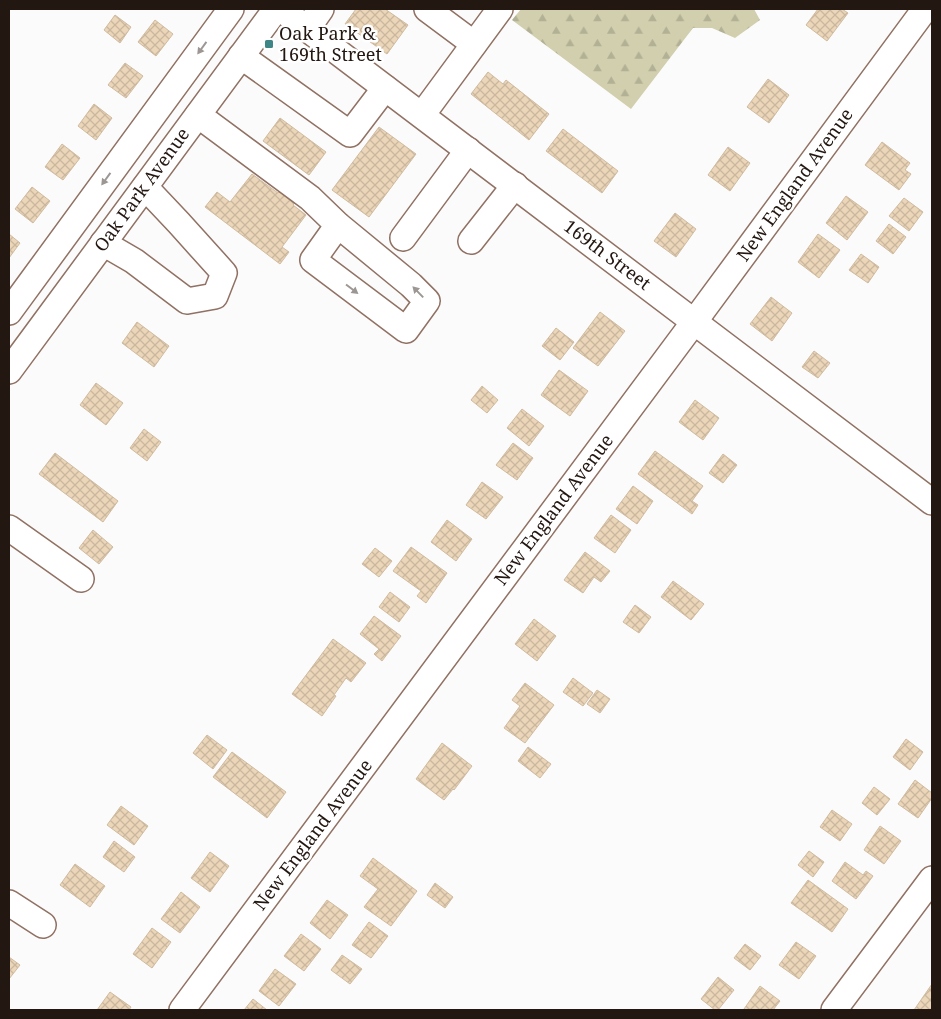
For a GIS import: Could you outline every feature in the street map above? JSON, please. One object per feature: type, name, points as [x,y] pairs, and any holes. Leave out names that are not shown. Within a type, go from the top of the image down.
[{"type":"street","name":"Oak Park Avenue","points":[[9,312],[231,9]]},
{"type":"street","name":"Oak Park Avenue","points":[[9,371],[276,9]]},
{"type":"street","name":"169th Street","points":[[281,9],[932,502]]},
{"type":"street","points":[[307,29],[321,9]]},
{"type":"street","points":[[427,9],[474,44]]},
{"type":"street","points":[[422,115],[500,9]]},
{"type":"street","name":"New England Avenue","points":[[182,1010],[925,9]]},
{"type":"street","points":[[241,56],[350,134],[385,88]]},
{"type":"street","points":[[198,115],[310,198],[338,225]]},
{"type":"street","points":[[403,238],[468,150]]},
{"type":"street","points":[[471,241],[515,186]]},
{"type":"street","points":[[103,243],[134,261],[187,301],[215,296],[224,273],[145,187]]},
{"type":"street","points":[[9,528],[81,579]]},
{"type":"street","points":[[834,1010],[932,879]]},
{"type":"street","points":[[9,902],[43,925]]},
{"type":"green space","points":[[521,9],[754,9],[760,20],[735,38],[712,28],[693,28],[631,109],[512,20]]},
{"type":"building","points":[[356,9],[385,9],[408,25],[387,54],[345,24]]},
{"type":"building","points":[[818,9],[842,9],[848,13],[827,41],[806,25]]},
{"type":"building","points":[[115,15],[131,27],[120,43],[104,30]]},
{"type":"building","points":[[155,20],[173,34],[156,56],[138,42]]},
{"type":"building","points":[[125,63],[143,76],[126,98],[108,85]]},
{"type":"building","points":[[488,72],[503,84],[506,80],[549,114],[529,140],[471,94]]},
{"type":"building","points":[[768,79],[789,95],[769,123],[747,107]]},
{"type":"building","points":[[94,104],[112,118],[96,140],[78,126]]},
{"type":"building","points":[[280,118],[326,152],[309,175],[263,141]]},
{"type":"building","points":[[379,127],[416,154],[369,217],[332,190]]},
{"type":"building","points":[[563,129],[618,171],[602,193],[546,151]]},
{"type":"building","points":[[882,142],[910,163],[905,170],[911,174],[899,190],[865,165]]},
{"type":"building","points":[[62,144],[80,158],[63,180],[45,167]]},
{"type":"building","points":[[728,147],[750,163],[730,191],[708,175]]},
{"type":"building","points":[[252,174],[278,193],[282,187],[298,199],[293,205],[306,215],[282,247],[289,252],[280,264],[205,207],[217,192],[230,202]]},
{"type":"building","points":[[32,187],[50,201],[33,223],[15,209]]},
{"type":"building","points":[[846,196],[868,212],[847,240],[826,223]]},
{"type":"building","points":[[904,198],[923,212],[909,231],[889,216]]},
{"type":"building","points":[[675,213],[696,229],[676,257],[654,241]]},
{"type":"building","points":[[889,224],[906,237],[893,254],[876,241]]},
{"type":"building","points":[[9,234],[20,243],[9,258]]},
{"type":"building","points":[[818,234],[840,250],[819,278],[798,262]]},
{"type":"building","points":[[861,254],[879,267],[868,283],[849,270]]},
{"type":"building","points":[[771,297],[792,313],[772,341],[750,324]]},
{"type":"building","points":[[600,312],[625,331],[598,366],[573,348]]},
{"type":"building","points":[[137,322],[169,346],[154,367],[122,343]]},
{"type":"building","points":[[556,328],[574,342],[560,360],[542,346]]},
{"type":"building","points":[[814,351],[830,363],[818,378],[802,367]]},
{"type":"building","points":[[559,370],[588,391],[570,416],[541,395]]},
{"type":"building","points":[[96,383],[123,403],[106,425],[80,405]]},
{"type":"building","points":[[482,386],[498,400],[487,413],[471,400]]},
{"type":"building","points":[[695,400],[719,418],[703,440],[679,422]]},
{"type":"building","points":[[522,409],[544,426],[529,446],[507,428]]},
{"type":"building","points":[[144,429],[161,442],[147,461],[130,448]]},
{"type":"building","points":[[513,443],[533,458],[517,480],[496,465]]},
{"type":"building","points":[[655,451],[703,486],[692,501],[698,505],[692,514],[638,474]]},
{"type":"building","points":[[55,453],[118,501],[103,522],[39,474]]},
{"type":"building","points":[[723,454],[737,465],[723,483],[709,473]]},
{"type":"building","points":[[482,482],[503,497],[486,519],[466,505]]},
{"type":"building","points":[[633,486],[653,501],[637,524],[616,509]]},
{"type":"building","points":[[611,515],[631,530],[615,553],[594,538]]},
{"type":"building","points":[[447,520],[472,539],[456,561],[431,542]]},
{"type":"building","points":[[93,530],[113,547],[99,564],[79,548]]},
{"type":"building","points":[[411,547],[447,573],[426,603],[417,596],[421,591],[393,571]]},
{"type":"building","points":[[375,548],[392,561],[379,577],[362,564]]},
{"type":"building","points":[[585,552],[610,571],[601,582],[594,577],[583,593],[564,580]]},
{"type":"building","points":[[673,581],[704,604],[691,620],[661,597]]},
{"type":"building","points":[[390,592],[410,607],[399,622],[379,607]]},
{"type":"building","points":[[635,605],[651,617],[639,633],[623,622]]},
{"type":"building","points":[[374,616],[401,636],[382,661],[374,654],[379,649],[360,634]]},
{"type":"building","points":[[534,619],[556,636],[537,661],[515,644]]},
{"type":"building","points":[[333,639],[366,663],[351,682],[346,678],[322,716],[292,694]]},
{"type":"building","points":[[573,678],[593,693],[583,706],[563,692]]},
{"type":"building","points":[[525,683],[554,705],[525,743],[504,728],[520,706],[512,700]]},
{"type":"building","points":[[597,690],[610,699],[600,713],[587,704]]},
{"type":"building","points":[[207,735],[227,750],[213,769],[193,753]]},
{"type":"building","points":[[906,739],[923,752],[910,770],[893,757]]},
{"type":"building","points":[[442,743],[472,766],[444,800],[416,779]]},
{"type":"building","points":[[528,747],[551,764],[540,778],[518,761]]},
{"type":"building","points":[[232,752],[286,792],[267,818],[213,777]]},
{"type":"building","points":[[915,780],[932,793],[932,798],[918,818],[898,804]]},
{"type":"building","points":[[874,787],[890,799],[877,815],[862,803]]},
{"type":"building","points":[[121,806],[148,826],[134,845],[107,825]]},
{"type":"building","points":[[832,810],[852,824],[840,841],[820,827]]},
{"type":"building","points":[[880,826],[901,841],[884,864],[864,850]]},
{"type":"building","points":[[114,841],[135,857],[124,872],[103,857]]},
{"type":"building","points":[[809,851],[824,862],[813,877],[798,865]]},
{"type":"building","points":[[210,852],[229,866],[210,892],[191,878]]},
{"type":"building","points":[[373,858],[417,891],[391,926],[364,907],[378,889],[360,876]]},
{"type":"building","points":[[845,862],[863,875],[866,871],[873,876],[856,899],[832,881]]},
{"type":"building","points":[[75,864],[105,886],[90,907],[60,885]]},
{"type":"building","points":[[808,880],[848,909],[832,932],[791,903]]},
{"type":"building","points":[[435,883],[453,897],[445,908],[427,895]]},
{"type":"building","points":[[181,892],[200,907],[180,933],[161,919]]},
{"type":"building","points":[[327,900],[348,915],[330,939],[310,923]]},
{"type":"building","points":[[369,922],[388,936],[371,958],[352,945]]},
{"type":"building","points":[[152,928],[171,942],[152,968],[133,954]]},
{"type":"building","points":[[301,934],[321,949],[304,971],[284,956]]},
{"type":"building","points":[[796,942],[816,956],[799,979],[779,965]]},
{"type":"building","points":[[745,944],[761,956],[750,970],[734,958]]},
{"type":"building","points":[[342,955],[362,969],[350,984],[331,970]]},
{"type":"building","points":[[9,957],[20,965],[9,979]]},
{"type":"building","points":[[275,969],[296,984],[279,1006],[259,991]]},
{"type":"building","points":[[718,977],[734,990],[718,1010],[715,1010],[701,999]]},
{"type":"building","points":[[932,984],[932,1010],[914,1010]]},
{"type":"building","points":[[760,986],[780,1001],[773,1010],[745,1010],[744,1009]]},
{"type":"building","points":[[110,992],[131,1007],[129,1010],[97,1010]]},
{"type":"building","points":[[253,999],[267,1010],[244,1010]]},
{"type":"place","name":"Oak Park & 169th Street","points":[[269,44]]}]
